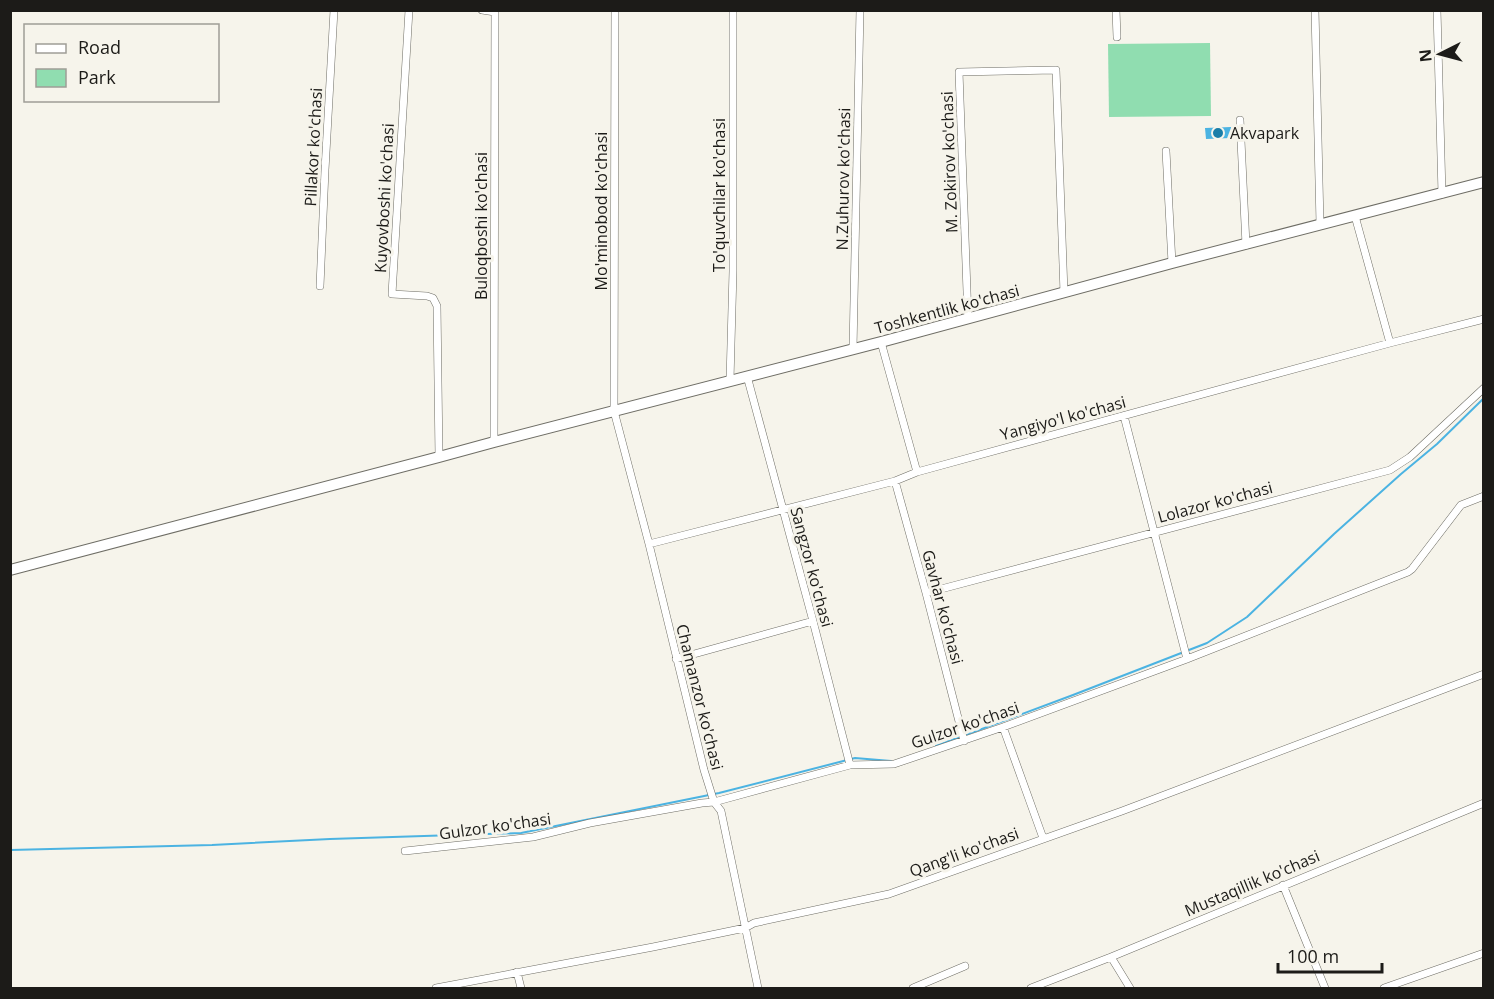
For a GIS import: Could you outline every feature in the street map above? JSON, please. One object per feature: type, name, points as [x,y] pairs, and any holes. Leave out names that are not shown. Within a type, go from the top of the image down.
[{"type":"main road","name":"Toshkentlik ko'chasi","points":[[10,570],[1484,182]]},
{"type":"street","name":"Pillakor ko'chasi","points":[[320,286],[334,10]]},
{"type":"street","name":"Kuyovboshi ko'chasi","points":[[409,10],[392,294],[427,296],[433,298],[437,306],[439,457]]},
{"type":"street","points":[[482,10],[495,11]]},
{"type":"street","name":"Mo'minobod ko'chasi","points":[[614,411],[615,10]]},
{"type":"street","name":"To'quvchilar ko'chasi","points":[[730,380],[733,271],[733,10]]},
{"type":"street","name":"N.Zuhurov ko'chasi","points":[[853,349],[860,10]]},
{"type":"street","points":[[1116,10],[1117,37]]},
{"type":"street","points":[[1315,10],[1320,224]]},
{"type":"street","points":[[1437,10],[1442,194]]},
{"type":"street","name":"Buloqboshi ko'chasi","points":[[494,442],[495,11]]},
{"type":"street","name":"M. Zokirov ko'chasi","points":[[968,319],[959,72],[1056,70],[1064,293]]},
{"type":"street","points":[[1240,120],[1246,244]]},
{"type":"street","points":[[1166,151],[1172,263]]},
{"type":"street","points":[[1355,216],[1390,343]]},
{"type":"street","name":"Yangiyo'l ko'chasi","points":[[649,544],[895,481],[917,472],[1484,319]]},
{"type":"street","points":[[881,342],[917,472]]},
{"type":"street","name":"Sangzor ko'chasi","points":[[747,376],[850,765]]},
{"type":"street","name":"Lolazor ko'chasi","points":[[926,593],[1390,470],[1410,458],[1484,388]]},
{"type":"street","name":"Chamanzor ko'chasi","points":[[614,411],[704,770],[714,802],[721,812],[758,988]]},
{"type":"street","points":[[1124,416],[1188,658]]},
{"type":"street","name":"Gavhar ko'chasi","points":[[895,481],[964,741]]},
{"type":"street","name":"Gulzor ko'chasi","points":[[405,851],[533,837],[590,823],[714,802],[850,765],[894,764],[964,741],[1188,658],[1407,572],[1412,569],[1461,505],[1484,496]]},
{"type":"street","points":[[676,659],[813,621]]},
{"type":"street","name":"Qang'li ko'chasi","points":[[436,988],[653,948],[745,928],[754,923],[889,894],[1122,811],[1484,674]]},
{"type":"street","points":[[1004,727],[1043,838]]},
{"type":"street","name":"Mustaqillik ko'chasi","points":[[1030,988],[1111,957],[1484,803]]},
{"type":"street","points":[[1283,885],[1325,988]]},
{"type":"street","points":[[1384,988],[1484,952]]},
{"type":"street","points":[[1111,957],[1130,988]]},
{"type":"street","points":[[913,988],[965,966]]},
{"type":"street","points":[[517,972],[521,988]]},
{"type":"green space","points":[[1210,43],[1211,116],[1109,117],[1108,44]]},
{"type":"water","name":"Akvapark","points":[[1231,127],[1231,138],[1206,139],[1205,128]]},
{"type":"waterway","points":[[936,746],[1207,643],[1247,617],[1334,534],[1437,444],[1484,398]]},
{"type":"waterway","points":[[10,850],[521,833],[719,793],[855,758],[891,761]]},
{"type":"place","name":"Akvapark","points":[[1218,133]]}]
